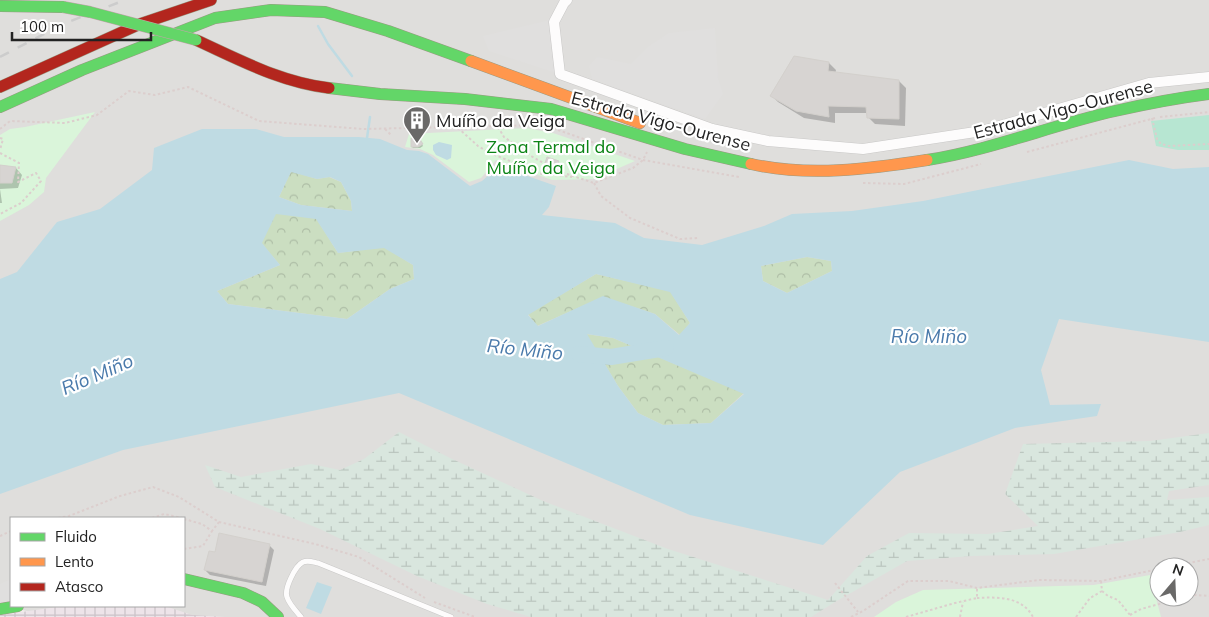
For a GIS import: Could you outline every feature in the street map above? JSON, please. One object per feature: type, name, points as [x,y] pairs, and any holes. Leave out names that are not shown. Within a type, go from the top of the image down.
[{"type":"main road","points":[[76,0],[143,20],[196,40]]},
{"type":"main road","points":[[0,87],[140,24],[211,0]]},
{"type":"main road","points":[[0,6],[63,7],[90,12],[196,40]]},
{"type":"main road","points":[[0,107],[82,70],[215,18],[271,10],[325,12],[388,31],[674,136],[717,148],[767,160],[815,164],[895,165]]},
{"type":"main road","name":"Estrada Vigo-Ourense","points":[[196,40],[260,70],[295,82],[326,88],[380,94],[465,99],[551,110],[685,149],[755,165],[788,170],[843,171],[947,157],[1114,111],[1172,99],[1209,94]]},
{"type":"main road","points":[[185,579],[243,593],[262,602],[278,617]]},
{"type":"main road","points":[[0,610],[14,607]]},
{"type":"street","points":[[567,0],[554,22],[560,74],[712,129],[768,141],[863,149],[982,131],[1148,83],[1209,77]]},
{"type":"lane","points":[[301,617],[287,598],[286,590],[296,567],[303,562],[309,561],[451,617]]},
{"type":"path","points":[[0,129],[10,121],[65,123],[97,116],[129,91],[155,95],[188,87],[259,121],[377,129]]},
{"type":"path","points":[[1152,118],[1157,139],[1161,144],[1169,146],[1209,144]]},
{"type":"path","points":[[498,127],[504,137],[530,156],[558,171],[594,183],[633,168],[643,160],[649,148]]},
{"type":"path","points":[[458,128],[490,154],[542,174],[577,177]]},
{"type":"path","points":[[385,129],[392,136]]},
{"type":"path","points":[[0,138],[3,140],[0,152],[18,163],[18,182],[36,173],[41,181],[21,203],[0,214]]},
{"type":"path","points":[[594,183],[601,196],[630,218],[680,239],[698,238]]},
{"type":"path","points":[[64,517],[120,496],[154,487],[179,497],[219,522],[315,544],[359,558],[426,598]]},
{"type":"path","points":[[155,517],[164,514],[175,517]]},
{"type":"path","points":[[185,520],[202,524],[212,531]]},
{"type":"path","points":[[185,549],[203,546],[219,522]]},
{"type":"path","points":[[850,617],[908,581],[949,581],[978,588],[1039,580],[1101,581],[1149,571]]},
{"type":"path","points":[[1101,581],[1102,590],[1108,596],[1118,600],[1130,616],[1141,609],[1149,607]]},
{"type":"path","points":[[835,583],[859,613]]},
{"type":"path","points":[[977,598],[978,588]]},
{"type":"path","points":[[1075,616],[1090,598],[1102,590]]},
{"type":"path","points":[[906,617],[963,601],[994,597],[1018,602],[1030,611],[1033,617]]},
{"type":"path","points":[[960,617],[963,601]]},
{"type":"path","points":[[434,602],[475,617]]},
{"type":"shaded area","points":[[0,0],[1209,0],[1209,617],[54,617],[0,605]]},
{"type":"shaded area","points":[[550,20],[556,73],[489,51],[483,36]]},
{"type":"shaded area","points":[[715,28],[718,78],[723,94],[705,119],[592,79],[589,66],[597,57],[631,64],[649,46],[669,33]]},
{"type":"shaded area","points":[[10,579],[10,601],[0,604],[0,584]]},
{"type":"shaded area","points":[[57,607],[168,607],[192,615],[225,617],[0,617],[0,615]]},
{"type":"green space","points":[[95,112],[46,178],[44,192],[29,205],[0,221],[0,183],[12,183],[16,167],[0,165],[0,135],[10,129]]},
{"type":"green space","points":[[1209,115],[1209,150],[1178,150],[1156,146],[1151,121]]},
{"type":"green space","name":"Zona Termal do Muíño da Veiga","points":[[526,128],[553,133],[635,161],[594,179],[552,180],[496,160],[481,178],[469,182],[433,155],[420,149],[405,147],[409,134]]},
{"type":"green space","points":[[291,171],[317,179],[329,177],[341,182],[351,201],[352,211],[301,205],[279,197]]},
{"type":"green space","points":[[275,213],[316,218],[338,253],[384,247],[413,265],[414,279],[390,289],[347,319],[228,304],[217,291],[280,265],[261,243]]},
{"type":"green space","points":[[807,257],[831,261],[832,271],[787,293],[763,281],[761,266]]},
{"type":"green space","points":[[596,274],[670,291],[690,323],[680,335],[655,314],[603,297],[537,326],[528,314]]},
{"type":"green space","points":[[586,334],[613,338],[744,393],[711,423],[663,425],[638,413],[618,386]]},
{"type":"green space","points":[[399,432],[543,501],[668,549],[828,600],[867,556],[909,533],[988,534],[1038,526],[1005,494],[1023,444],[1150,441],[1209,433],[1209,485],[1169,491],[1167,500],[1209,497],[1209,525],[1180,532],[1054,554],[971,556],[907,561],[811,617],[531,617],[487,604],[417,576],[320,529],[215,487],[205,465],[241,477],[311,464],[340,470],[364,459]]},
{"type":"green space","points":[[1149,575],[1149,607],[1158,607],[1161,617],[874,617],[896,602],[923,590],[1094,585]]},
{"type":"water","name":"Río Miño","points":[[202,129],[256,129],[284,137],[359,137],[380,139],[407,150],[428,154],[470,186],[482,181],[499,166],[556,186],[549,207],[542,215],[615,223],[644,238],[702,245],[764,226],[792,214],[852,211],[923,201],[1129,160],[1173,169],[1209,167],[1209,342],[1059,319],[1041,370],[1050,405],[1101,404],[1097,416],[1015,428],[900,472],[823,545],[690,515],[399,393],[123,450],[0,494],[0,279],[17,272],[57,222],[100,209],[152,170],[154,148]],"holes":[[[291,172],[317,179],[330,177],[341,182],[351,201],[352,211],[301,205],[279,197]],[[276,214],[316,219],[338,253],[384,248],[413,265],[414,279],[390,289],[347,319],[228,304],[217,291],[280,265],[262,243]],[[807,257],[831,261],[832,271],[787,293],[763,281],[761,266]],[[596,274],[670,292],[690,323],[679,335],[655,314],[603,296],[538,326],[528,315]],[[587,334],[613,338],[744,394],[711,423],[663,425],[638,413],[618,386]]]},
{"type":"water","points":[[439,142],[452,145],[451,158],[447,160],[436,155],[433,145]]},
{"type":"water","points":[[317,582],[332,587],[321,614],[306,608]]},
{"type":"building","points":[[794,56],[829,62],[828,71],[899,80],[899,119],[867,118],[866,107],[828,106],[829,117],[796,111],[770,96]]},
{"type":"building","name":"Muíño da Veiga","points":[[411,138],[419,138],[423,144],[418,147],[411,147]]},
{"type":"building","points":[[547,157],[559,161],[556,167],[545,163]]},
{"type":"building","points":[[0,165],[16,167],[12,183],[0,183]]},
{"type":"building","points":[[219,533],[270,544],[262,582],[204,570],[209,551],[215,552]]},
{"type":"waterway","points":[[318,26],[328,44],[352,76]]},
{"type":"waterway","points":[[367,138],[370,117]]},
{"type":"waterway","name":"Río Miño","points":[[579,354],[611,357],[666,348]]},
{"type":"railway","points":[[0,57],[63,24],[125,0]]},
{"type":"traffic: fast","points":[[0,6],[63,7]]},
{"type":"traffic: fast","points":[[63,7],[90,12],[196,40]]},
{"type":"traffic: fast","points":[[0,107],[82,70],[215,18],[271,10],[325,12],[388,31],[471,61]]},
{"type":"traffic: fast","points":[[329,88],[380,94],[465,99],[551,109],[685,149],[751,164]]},
{"type":"traffic: fast","points":[[927,160],[975,150],[1115,111],[1209,94]]},
{"type":"traffic: fast","points":[[185,579],[243,593],[262,602],[278,617]]},
{"type":"traffic: fast","points":[[0,609],[12,607]]},
{"type":"traffic: slow","points":[[471,61],[640,123]]},
{"type":"traffic: slow","points":[[751,164],[773,168],[817,171],[861,169],[927,160]]},
{"type":"traffic: jam","points":[[0,87],[140,24],[211,0]]},
{"type":"traffic: jam","points":[[196,40],[277,75],[294,81],[329,88]]},
{"type":"place","name":"Muíño da Veiga","points":[[417,144]]}]
